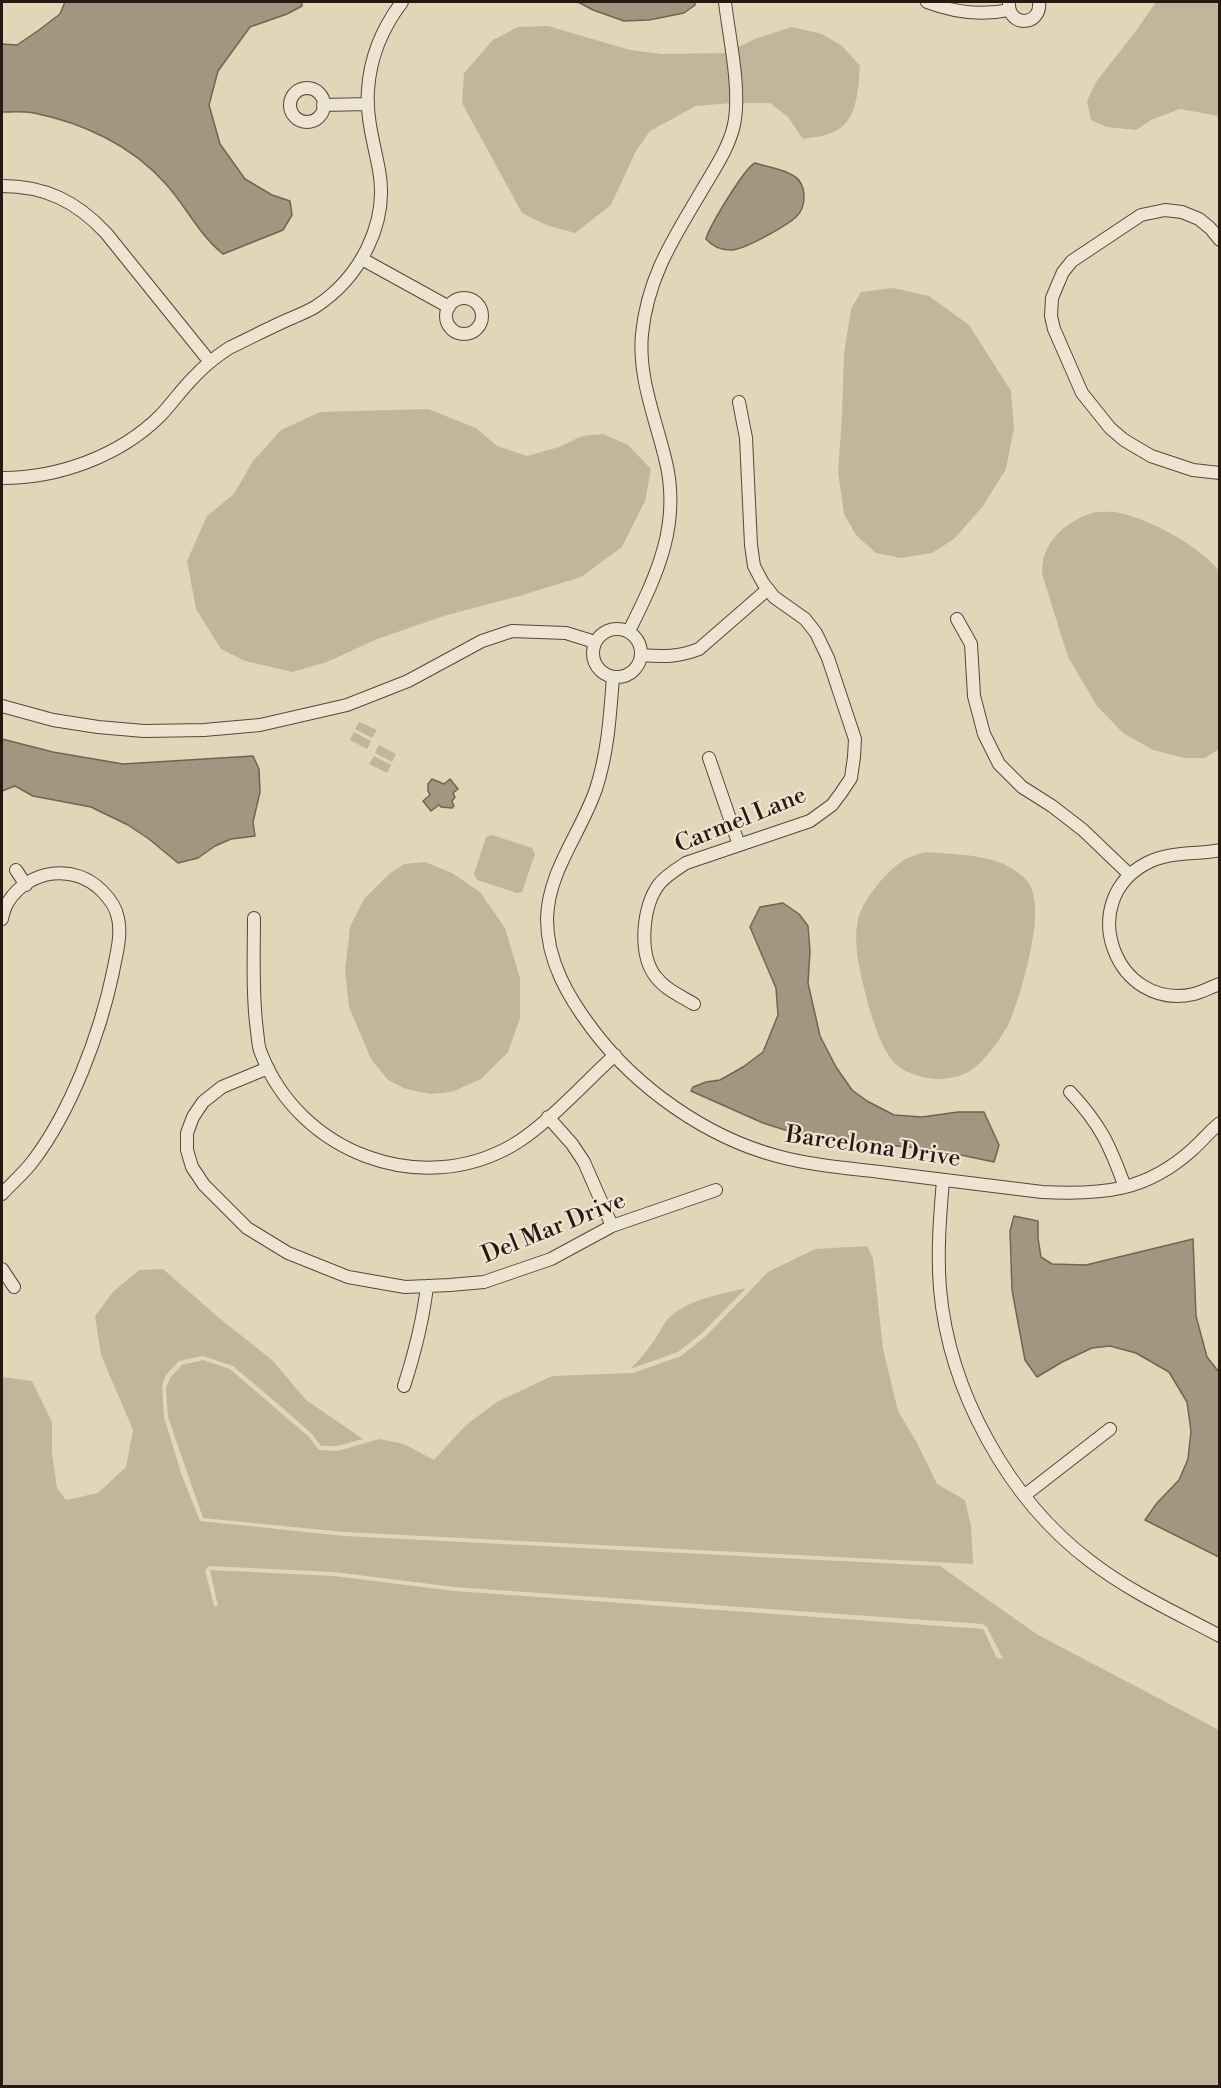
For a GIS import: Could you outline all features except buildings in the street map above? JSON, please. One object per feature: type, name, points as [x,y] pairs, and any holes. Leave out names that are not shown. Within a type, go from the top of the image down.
[{"type":"street","points":[[2,478],[38,475],[79,466],[108,453],[146,428],[161,415],[195,375],[210,362],[229,348],[315,307],[335,291],[362,259],[373,237],[381,191],[368,104],[370,73],[375,51],[402,2]]},
{"type":"street","points":[[629,631],[660,564],[668,534],[670,511],[666,459],[646,392],[642,335],[652,286],[662,259],[717,164],[735,121],[736,100],[725,2]]},
{"type":"street","points":[[927,2],[967,13],[996,13],[1009,6],[1017,20],[1028,21],[1037,15],[1039,2]]},
{"type":"street","points":[[323,105],[368,104]]},
{"type":"street","points":[[2,186],[20,186],[38,190],[68,201],[88,214],[210,362]]},
{"type":"street","points":[[1220,240],[1198,219],[1182,212],[1165,210],[1141,215],[1072,261],[1063,272],[1052,298],[1052,316],[1054,328],[1082,393],[1110,428],[1124,440],[1151,456],[1193,470],[1220,473]]},
{"type":"street","points":[[362,259],[449,307]]},
{"type":"street","name":"Carmel Lane","points":[[694,1004],[669,990],[655,977],[648,960],[645,922],[651,900],[659,884],[670,873],[686,863],[810,821],[832,805],[851,778],[854,758],[855,739],[828,658],[820,641],[804,620],[774,597],[754,566],[746,438],[739,402]]},
{"type":"street","points":[[641,655],[669,658],[699,649],[768,589]]},
{"type":"street","points":[[957,619],[971,644],[974,696],[984,734],[999,764],[1022,787],[1083,830],[1130,875]]},
{"type":"street","points":[[612,629],[629,631],[637,639],[640,647],[639,663],[629,674],[621,677],[605,674],[596,666],[593,659],[592,650],[595,642],[604,632],[612,629]]},
{"type":"street","points":[[2,706],[53,720],[98,727],[204,730],[260,725],[346,705],[408,681],[482,641],[512,632],[566,633],[595,642]]},
{"type":"street","name":"Barcelona Drive","points":[[613,677],[606,752],[595,791],[560,866],[549,899],[547,919],[551,955],[581,1015],[600,1040],[644,1085],[711,1129],[776,1156],[823,1165],[1072,1194],[1097,1193],[1147,1180],[1192,1150],[1220,1123]]},
{"type":"street","points":[[710,758],[739,845]]},
{"type":"street","points":[[1220,850],[1204,854],[1169,856],[1150,861],[1130,875],[1122,884],[1108,916],[1109,934],[1123,970],[1149,988],[1162,994],[1194,994],[1220,984]]},
{"type":"street","points":[[16,870],[26,885]]},
{"type":"street","points":[[2,919],[8,902],[21,888],[38,878],[63,872],[80,876],[97,885],[111,900],[118,918],[119,940],[108,997],[65,1110],[33,1161],[2,1194]]},
{"type":"street","points":[[254,918],[254,1012],[260,1051],[268,1068],[293,1107],[316,1129],[345,1149],[373,1160],[403,1166],[435,1167],[462,1164],[489,1156],[513,1144],[548,1117],[615,1054]]},
{"type":"street","name":"Del Mar Drive","points":[[268,1068],[222,1087],[203,1102],[193,1117],[188,1133],[187,1150],[192,1167],[204,1185],[247,1228],[288,1253],[348,1277],[405,1287],[484,1282],[551,1259],[612,1226],[716,1190]]},
{"type":"street","points":[[1070,1092],[1102,1132],[1111,1148],[1125,1187]]},
{"type":"street","points":[[548,1117],[572,1143],[584,1162],[612,1226]]},
{"type":"street","points":[[943,1180],[938,1257],[945,1321],[955,1362],[969,1403],[999,1460],[1025,1495],[1060,1534],[1088,1560],[1158,1606],[1220,1636]]},
{"type":"street","points":[[2,1269],[14,1287]]},
{"type":"street","points":[[404,1386],[417,1349],[427,1286]]},
{"type":"street","points":[[1025,1495],[1110,1429]]},
{"type":"shaded area","points":[[65,2],[302,2],[302,6],[287,14],[250,27],[218,71],[209,105],[220,144],[245,179],[272,195],[290,201],[292,215],[283,230],[223,254],[207,238],[180,201],[152,169],[122,147],[88,130],[52,117],[30,112],[2,112],[2,44],[17,45],[60,14]]},
{"type":"shaded area","points":[[578,2],[695,2],[695,5],[684,13],[649,20],[624,21]]},
{"type":"shaded area","points":[[1156,2],[1219,2],[1219,116],[1180,109],[1151,120],[1136,130],[1106,127],[1091,120],[1087,101],[1096,82]]},
{"type":"shaded area","points":[[548,26],[630,50],[662,54],[726,53],[757,38],[792,27],[822,34],[842,46],[860,66],[855,105],[847,122],[840,128],[825,135],[803,139],[788,117],[770,103],[696,106],[650,131],[636,151],[611,205],[575,233],[546,225],[522,213],[462,103],[464,73],[493,40],[518,27]]},
{"type":"shaded area","points":[[755,163],[785,172],[798,180],[804,196],[800,213],[791,221],[755,242],[731,250],[717,247],[706,239],[709,232],[736,186]]},
{"type":"shaded area","points":[[893,288],[929,296],[969,325],[1011,391],[1014,428],[1006,469],[983,506],[954,539],[932,553],[901,558],[876,553],[856,535],[844,514],[838,472],[844,354],[851,309],[861,292]]},
{"type":"shaded area","points":[[428,409],[476,428],[497,446],[527,456],[559,447],[582,436],[603,434],[628,445],[651,469],[645,501],[622,547],[581,577],[447,615],[377,639],[327,662],[292,672],[245,661],[221,649],[196,609],[187,561],[207,516],[234,494],[253,461],[281,430],[320,412]]},
{"type":"shaded area","points":[[1097,512],[1132,516],[1160,528],[1200,552],[1219,571],[1219,749],[1205,758],[1185,758],[1153,750],[1123,733],[1097,706],[1068,657],[1043,577],[1042,565],[1050,544],[1057,535],[1075,520]]},
{"type":"shaded area","points":[[359,722],[377,730],[372,738],[355,729]]},
{"type":"shaded area","points":[[354,732],[371,741],[367,749],[350,740]]},
{"type":"shaded area","points":[[2,739],[53,752],[123,764],[253,756],[259,769],[260,792],[253,822],[255,836],[231,839],[215,846],[198,858],[178,863],[128,825],[91,807],[33,796],[15,786],[2,791]]},
{"type":"shaded area","points":[[379,745],[396,754],[392,762],[375,753]]},
{"type":"shaded area","points":[[374,756],[391,765],[387,773],[369,764]]},
{"type":"shaded area","points":[[432,779],[444,784],[450,779],[458,789],[453,793],[455,797],[452,801],[454,806],[452,808],[439,805],[431,811],[423,801],[430,795],[428,784]]},
{"type":"shaded area","points":[[492,835],[532,848],[535,854],[522,892],[517,893],[477,880],[474,874],[486,837]]},
{"type":"shaded area","points":[[925,852],[980,857],[1006,865],[1027,881],[1033,893],[1035,909],[1031,950],[1015,1008],[1007,1027],[996,1044],[973,1069],[961,1075],[934,1079],[916,1075],[901,1068],[886,1051],[872,1018],[864,988],[856,937],[858,920],[865,903],[885,876],[901,862]]},
{"type":"shaded area","points":[[425,862],[452,873],[480,892],[505,928],[520,978],[520,1018],[508,1052],[481,1079],[452,1092],[431,1094],[406,1089],[388,1080],[371,1059],[349,1007],[345,970],[350,927],[364,899],[389,874],[404,864]]},
{"type":"shaded area","points":[[783,903],[799,914],[808,926],[810,951],[808,983],[820,1036],[836,1067],[852,1090],[894,1115],[922,1117],[958,1112],[984,1112],[999,1145],[994,1162],[937,1150],[807,1137],[763,1123],[691,1091],[693,1087],[706,1082],[720,1080],[763,1052],[778,1015],[776,988],[750,927],[760,907]]},
{"type":"shaded area","points":[[1014,1216],[1038,1221],[1041,1257],[1052,1264],[1086,1265],[1193,1239],[1196,1316],[1207,1357],[1219,1372],[1219,1557],[1145,1520],[1157,1503],[1179,1480],[1188,1459],[1191,1431],[1187,1402],[1169,1372],[1136,1353],[1110,1346],[1092,1348],[1037,1377],[1025,1360],[1012,1290],[1010,1231]]},
{"type":"shaded area","points":[[867,1246],[873,1258],[883,1349],[898,1411],[937,1484],[965,1500],[971,1526],[973,1564],[344,1532],[203,1518],[168,1417],[166,1388],[170,1378],[182,1365],[203,1360],[230,1369],[309,1437],[319,1450],[338,1451],[379,1439],[404,1444],[434,1460],[466,1425],[497,1402],[552,1376],[633,1373],[681,1356],[706,1336],[768,1272],[815,1249]]},
{"type":"shaded area","points":[[163,1269],[272,1360],[306,1400],[363,1439],[337,1446],[321,1446],[312,1434],[233,1366],[203,1356],[179,1361],[166,1375],[162,1386],[164,1417],[181,1473],[200,1521],[344,1536],[940,1566],[1038,1635],[1219,1730],[1219,2086],[2,2086],[2,1377],[32,1381],[52,1422],[52,1453],[57,1488],[66,1500],[98,1493],[126,1467],[133,1430],[101,1355],[95,1316],[113,1292],[139,1270]],"holes":[[[209,1566],[334,1572],[454,1587],[983,1624],[987,1627],[1003,1659],[997,1658],[983,1629],[454,1591],[334,1576],[210,1570],[218,1606],[214,1606],[205,1570]]]},
{"type":"shaded area","points":[[746,1288],[702,1333],[678,1352],[630,1369],[675,1313],[694,1302]]}]
